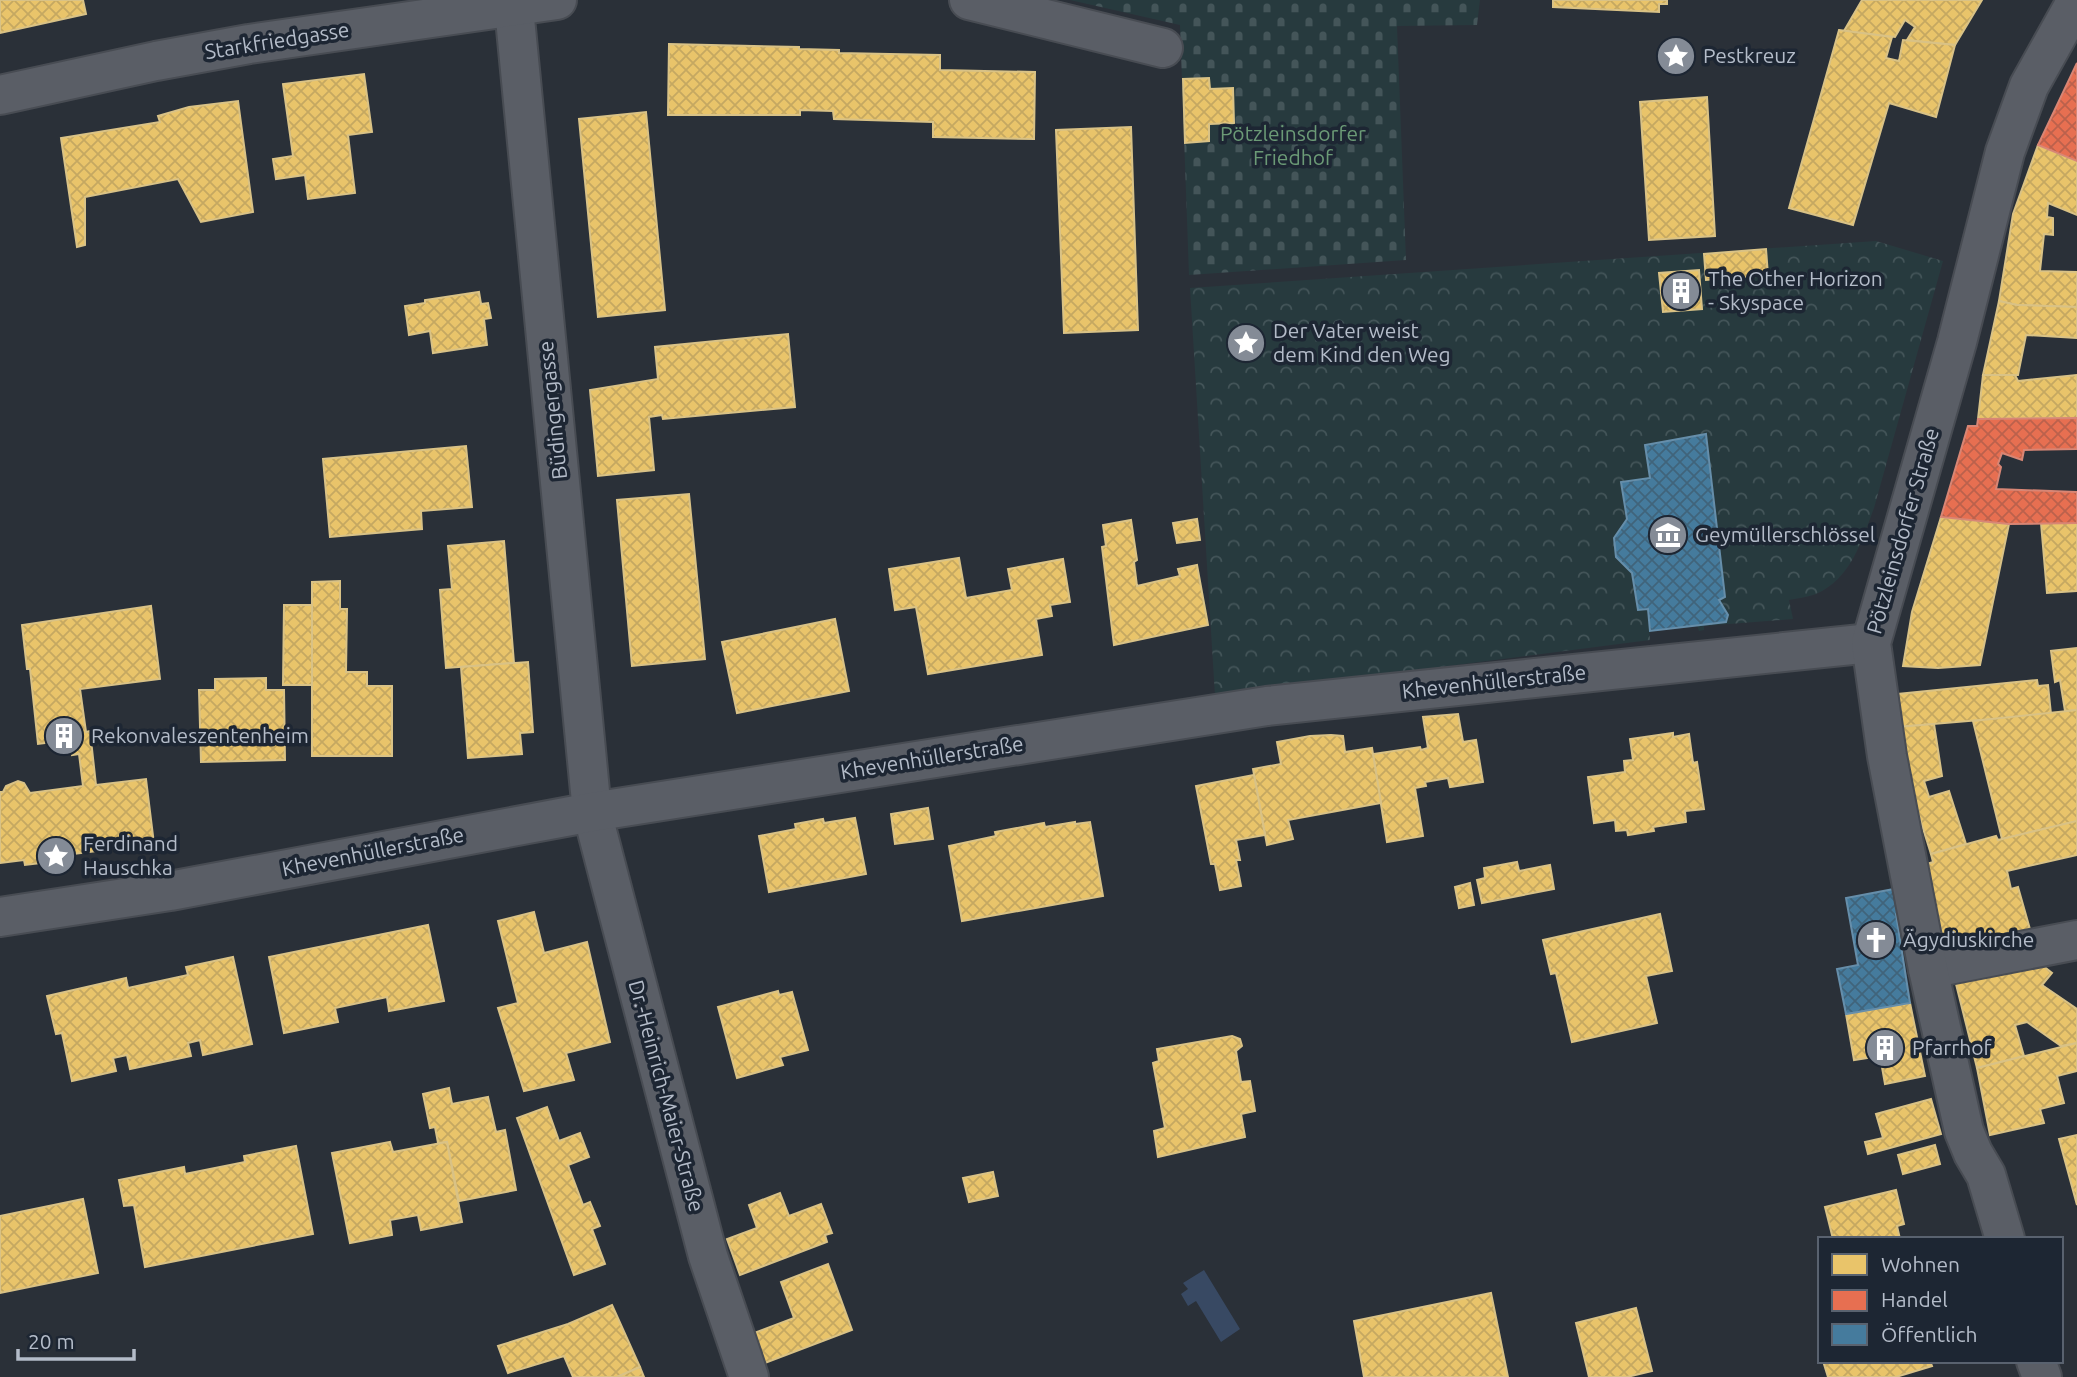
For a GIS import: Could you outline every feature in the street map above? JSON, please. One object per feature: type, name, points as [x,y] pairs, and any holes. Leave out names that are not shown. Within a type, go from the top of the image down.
[{"type":"street","name":"Starkfriedgasse","points":[[0,95],[249,44],[557,0]]},
{"type":"street","points":[[970,0],[1163,48]]},
{"type":"street","name":"Pötzleinsdorfer Straße","points":[[2004,1237],[1986,1175],[1964,1131],[1928,969],[1887,756],[1871,643],[1957,342],[2005,152],[2029,86],[2077,0]]},
{"type":"street","name":"Büdingergasse","points":[[514,8],[592,812]]},
{"type":"street","name":"Khevenhüllerstraße","points":[[0,917],[170,891],[592,812],[1267,706],[1871,643]]},
{"type":"street","name":"Dr.-Heinrich-Maier-Straße","points":[[592,812],[708,1256],[749,1377]]},
{"type":"street","points":[[1928,969],[2077,940]]},
{"type":"green space","name":"Pötzleinsdorfer Friedhof","points":[[1070,0],[1480,0],[1477,25],[1397,26],[1406,260],[1189,275],[1180,25]]},
{"type":"green space","points":[[1876,241],[1943,261],[1874,508],[1860,545],[1847,569],[1828,587],[1813,595],[1789,600],[1793,619],[1704,626],[1704,630],[1699,631],[1697,625],[1725,622],[1728,615],[1719,600],[1725,596],[1706,435],[1645,445],[1650,478],[1622,483],[1627,519],[1614,538],[1616,557],[1632,573],[1638,610],[1648,609],[1650,640],[1215,696],[1190,288]]},
{"type":"water","points":[[1204,1270],[1240,1329],[1221,1342],[1196,1301],[1188,1306],[1181,1294],[1188,1289],[1183,1283]]},
{"type":"building: Wohnen","points":[[0,0],[83,0],[86,14],[0,33]]},
{"type":"building: Wohnen","points":[[1553,0],[1667,0],[1667,4],[1659,4],[1659,12],[1553,7]]},
{"type":"building: Wohnen","points":[[1862,0],[1982,0],[1955,45],[1907,40],[1915,27],[1905,20],[1895,37],[1844,31]]},
{"type":"building: Wohnen","points":[[1839,30],[1892,37],[1886,58],[1899,61],[1903,40],[1955,45],[1936,117],[1889,103],[1853,225],[1789,208]]},
{"type":"building: Wohnen","points":[[669,44],[799,47],[839,50],[839,53],[940,55],[940,70],[1035,72],[1034,139],[933,137],[933,122],[834,119],[833,111],[800,110],[800,115],[668,115]]},
{"type":"building: Wohnen","points":[[364,74],[372,132],[348,135],[355,193],[308,199],[305,175],[276,179],[273,159],[293,156],[283,84]]},
{"type":"building: Wohnen","points":[[1209,78],[1210,89],[1233,88],[1234,123],[1209,124],[1209,141],[1185,143],[1183,79]]},
{"type":"building: Wohnen","points":[[1707,97],[1715,236],[1649,240],[1640,102]]},
{"type":"building: Wohnen","points":[[238,101],[253,212],[201,222],[178,179],[85,197],[85,245],[77,247],[61,138],[160,122],[158,116],[189,107]]},
{"type":"building: Wohnen","points":[[646,112],[665,310],[598,317],[579,119]]},
{"type":"building: Wohnen","points":[[1131,127],[1138,330],[1064,333],[1056,130]]},
{"type":"building: Wohnen","points":[[2038,145],[2077,161],[2077,215],[2048,203],[2047,217],[2053,218],[2053,235],[2044,234],[2040,271],[2077,272],[2077,307],[2017,305],[1999,301],[2013,214]]},
{"type":"building: Wohnen","points":[[1766,249],[1768,275],[1706,280],[1704,254]]},
{"type":"building: Wohnen","name":"The Other Horizon - Skyspace","points":[[1699,270],[1702,309],[1663,312],[1659,273]]},
{"type":"building: Wohnen","points":[[479,292],[481,304],[488,303],[491,318],[484,319],[487,345],[433,353],[430,331],[409,335],[405,306],[425,303],[425,300]]},
{"type":"building: Wohnen","points":[[1999,301],[2017,305],[2077,307],[2077,338],[2026,335],[2018,375],[1983,375]]},
{"type":"building: Wohnen","points":[[788,334],[795,407],[663,419],[662,415],[649,417],[654,470],[598,476],[590,390],[658,379],[655,347]]},
{"type":"building: Wohnen","points":[[1983,375],[2015,375],[2018,381],[2077,375],[2077,418],[1978,419]]},
{"type":"building: Wohnen","points":[[466,446],[472,507],[421,511],[422,529],[330,537],[323,459]]},
{"type":"building: Wohnen","points":[[689,494],[705,659],[632,666],[617,500]]},
{"type":"building: Wohnen","points":[[1941,517],[2009,524],[1980,665],[1938,668],[1903,666],[1912,612]]},
{"type":"building: Wohnen","points":[[1197,519],[1200,540],[1177,543],[1173,523]]},
{"type":"building: Wohnen","points":[[1131,520],[1137,560],[1134,562],[1137,586],[1180,576],[1178,569],[1197,565],[1208,625],[1114,645],[1102,547],[1106,546],[1103,525]]},
{"type":"building: Wohnen","points":[[2041,523],[2077,523],[2077,591],[2047,593]]},
{"type":"building: Wohnen","points":[[504,541],[514,663],[446,668],[440,590],[452,589],[448,546]]},
{"type":"building: Wohnen","points":[[959,558],[966,598],[1012,590],[1008,569],[1063,559],[1070,602],[1050,605],[1052,616],[1036,619],[1042,655],[928,674],[916,607],[895,610],[889,569]]},
{"type":"building: Wohnen","points":[[340,581],[340,609],[347,609],[346,672],[367,672],[367,686],[392,686],[392,756],[312,756],[312,582]]},
{"type":"building: Wohnen","points":[[284,605],[312,605],[312,685],[283,685]]},
{"type":"building: Wohnen","name":"Rekonvaleszentenheim","points":[[151,606],[160,679],[80,689],[86,732],[90,731],[96,785],[146,779],[154,844],[41,858],[42,863],[25,865],[24,860],[0,863],[0,792],[3,792],[6,786],[18,781],[24,783],[30,793],[83,786],[79,754],[72,755],[70,740],[38,744],[22,625]]},
{"type":"building: Wohnen","points":[[835,619],[849,691],[737,713],[722,642]]},
{"type":"building: Wohnen","points":[[2077,648],[2077,710],[2065,711],[2060,680],[2055,682],[2051,651]]},
{"type":"building: Wohnen","points":[[528,662],[533,732],[520,733],[522,754],[468,758],[461,667]]},
{"type":"building: Wohnen","points":[[266,678],[266,690],[284,690],[285,760],[201,762],[199,690],[215,690],[215,679]]},
{"type":"building: Wohnen","points":[[2037,680],[2038,686],[2048,685],[2051,714],[1898,727],[1898,694]]},
{"type":"building: Wohnen","points":[[2077,710],[2077,821],[2002,839],[1973,721]]},
{"type":"building: Wohnen","points":[[1458,714],[1463,742],[1476,740],[1483,782],[1450,787],[1448,778],[1425,782],[1426,786],[1415,788],[1423,836],[1387,842],[1373,754],[1428,748],[1423,717]]},
{"type":"building: Wohnen","points":[[1934,724],[1942,776],[1924,781],[1929,797],[1949,791],[1966,844],[1931,854],[1906,774],[1898,727]]},
{"type":"building: Wohnen","points":[[1673,733],[1673,737],[1689,734],[1693,763],[1697,762],[1704,809],[1685,811],[1686,822],[1653,827],[1654,831],[1628,835],[1627,830],[1616,831],[1615,820],[1594,823],[1588,777],[1625,772],[1624,761],[1633,760],[1630,739]]},
{"type":"building: Wohnen","points":[[1343,736],[1345,752],[1372,748],[1381,803],[1288,820],[1293,839],[1267,845],[1253,769],[1281,764],[1277,742]]},
{"type":"building: Wohnen","points":[[1254,775],[1265,835],[1236,840],[1240,860],[1236,860],[1241,886],[1220,890],[1215,864],[1211,864],[1196,786]]},
{"type":"building: Wohnen","points":[[928,808],[933,839],[895,844],[891,814]]},
{"type":"building: Wohnen","points":[[855,818],[866,874],[769,892],[759,836],[796,829],[795,824],[823,819],[824,823]]},
{"type":"building: Wohnen","points":[[2077,821],[2077,855],[2007,871],[2011,889],[2018,887],[2033,940],[1946,949],[1924,865],[1933,862],[1931,854],[1996,836],[1998,840]]},
{"type":"building: Wohnen","points":[[1090,822],[1103,896],[962,921],[949,846],[996,836],[995,832],[1044,823],[1045,827]]},
{"type":"building: Wohnen","points":[[1517,862],[1519,871],[1550,865],[1554,889],[1482,903],[1477,880],[1485,878],[1484,868]]},
{"type":"building: Wohnen","points":[[1470,883],[1474,905],[1459,908],[1455,887]]},
{"type":"building: Wohnen","points":[[534,912],[544,953],[587,942],[610,1042],[566,1053],[574,1080],[524,1091],[498,1008],[518,1003],[498,921]]},
{"type":"building: Wohnen","points":[[1660,914],[1672,971],[1646,976],[1657,1023],[1572,1042],[1556,973],[1551,974],[1543,940]]},
{"type":"building: Wohnen","points":[[428,925],[444,1001],[389,1011],[387,997],[335,1008],[338,1022],[284,1033],[269,957]]},
{"type":"building: Wohnen","points":[[233,957],[252,1044],[203,1055],[200,1040],[188,1043],[191,1056],[130,1069],[127,1055],[113,1058],[116,1071],[72,1081],[62,1033],[56,1034],[47,996],[126,978],[128,988],[188,975],[186,967]]},
{"type":"building: Wohnen","points":[[2033,958],[2052,973],[2042,985],[2077,1009],[2077,1043],[2061,1046],[2027,1022],[2015,1025],[2024,1056],[1977,1068],[1953,972]]},
{"type":"building: Wohnen","points":[[778,991],[779,995],[792,992],[808,1050],[780,1057],[783,1065],[737,1078],[718,1007]]},
{"type":"building: Wohnen","name":"Pfarrhof","points":[[1910,1003],[1925,1076],[1885,1084],[1880,1056],[1854,1060],[1846,1014]]},
{"type":"building: Wohnen","points":[[1232,1036],[1240,1039],[1242,1046],[1236,1051],[1241,1082],[1250,1081],[1255,1111],[1241,1114],[1245,1137],[1158,1157],[1154,1131],[1165,1128],[1153,1063],[1159,1061],[1157,1049]]},
{"type":"building: Wohnen","points":[[2077,1043],[2077,1071],[2057,1076],[2064,1103],[2040,1109],[2044,1123],[1990,1135],[1977,1068]]},
{"type":"building: Wohnen","points":[[449,1088],[452,1104],[488,1097],[496,1132],[505,1130],[516,1190],[459,1201],[447,1142],[438,1143],[435,1127],[430,1128],[423,1094]]},
{"type":"building: Wohnen","points":[[1931,1099],[1941,1134],[1868,1154],[1865,1142],[1883,1138],[1876,1114]]},
{"type":"building: Wohnen","points":[[547,1107],[559,1141],[580,1133],[589,1157],[568,1165],[583,1205],[590,1202],[600,1226],[592,1229],[605,1264],[574,1275],[517,1118]]},
{"type":"building: Wohnen","points":[[2077,1135],[2077,1205],[2059,1139]]},
{"type":"building: Wohnen","points":[[390,1142],[393,1152],[447,1142],[462,1222],[421,1230],[418,1215],[390,1220],[392,1235],[350,1243],[332,1153]]},
{"type":"building: Wohnen","points":[[1935,1145],[1940,1164],[1903,1174],[1898,1155]]},
{"type":"building: Wohnen","points":[[296,1146],[313,1234],[145,1267],[134,1205],[124,1206],[119,1180],[184,1167],[185,1174],[245,1162],[244,1156]]},
{"type":"building: Wohnen","points":[[993,1172],[998,1196],[969,1202],[963,1178]]},
{"type":"building: Wohnen","points":[[1896,1190],[1904,1224],[1897,1226],[1900,1237],[1832,1237],[1825,1207]]},
{"type":"building: Wohnen","points":[[780,1193],[789,1216],[821,1204],[832,1233],[825,1235],[827,1242],[740,1275],[727,1239],[757,1228],[749,1205]]},
{"type":"building: Wohnen","points":[[83,1199],[98,1273],[0,1293],[0,1216]]},
{"type":"building: Wohnen","points":[[828,1264],[852,1330],[765,1363],[754,1333],[794,1318],[781,1282]]},
{"type":"building: Wohnen","points":[[1491,1293],[1508,1377],[1364,1377],[1354,1321]]},
{"type":"building: Wohnen","points":[[612,1305],[640,1367],[617,1377],[573,1377],[564,1356],[508,1373],[498,1346],[568,1324]]},
{"type":"building: Wohnen","points":[[1636,1308],[1652,1371],[1627,1377],[1589,1377],[1576,1323]]},
{"type":"building: Wohnen","points":[[1824,1363],[1931,1363],[1932,1366],[1896,1377],[1828,1377]]},
{"type":"building: Wohnen","points":[[640,1367],[644,1377],[617,1377]]},
{"type":"building: Handel","points":[[2077,63],[2077,161],[2038,145]]},
{"type":"building: Handel","points":[[2077,418],[2077,449],[2024,450],[2022,460],[2002,453],[1998,464],[2001,467],[1996,489],[2077,492],[2077,523],[2009,524],[1941,517],[1968,426],[1977,426],[1978,419]]},
{"type":"building: Öffentlich","name":"Geymüllerschlössel","points":[[1706,434],[1725,597],[1719,600],[1728,615],[1726,622],[1650,631],[1648,609],[1638,610],[1632,573],[1616,557],[1614,538],[1627,519],[1621,482],[1650,478],[1645,445]]},
{"type":"building: Öffentlich","name":"Ägydiuskirche","points":[[1894,889],[1910,1003],[1846,1014],[1837,969],[1858,965],[1846,898]]},
{"type":"place","name":"Pestkreuz","points":[[1676,56]]},
{"type":"place","name":"The Other Horizon - Skyspace","points":[[1681,291]]},
{"type":"place","name":"Der Vater weist dem Kind den Weg","points":[[1246,343]]},
{"type":"place","name":"Geymüllerschlössel","points":[[1668,535]]},
{"type":"place","name":"Rekonvaleszentenheim","points":[[64,736]]},
{"type":"place","name":"Ferdinand Hauschka","points":[[56,856]]},
{"type":"place","name":"Ägydiuskirche","points":[[1876,940]]},
{"type":"place","name":"Pfarrhof","points":[[1885,1048]]}]
